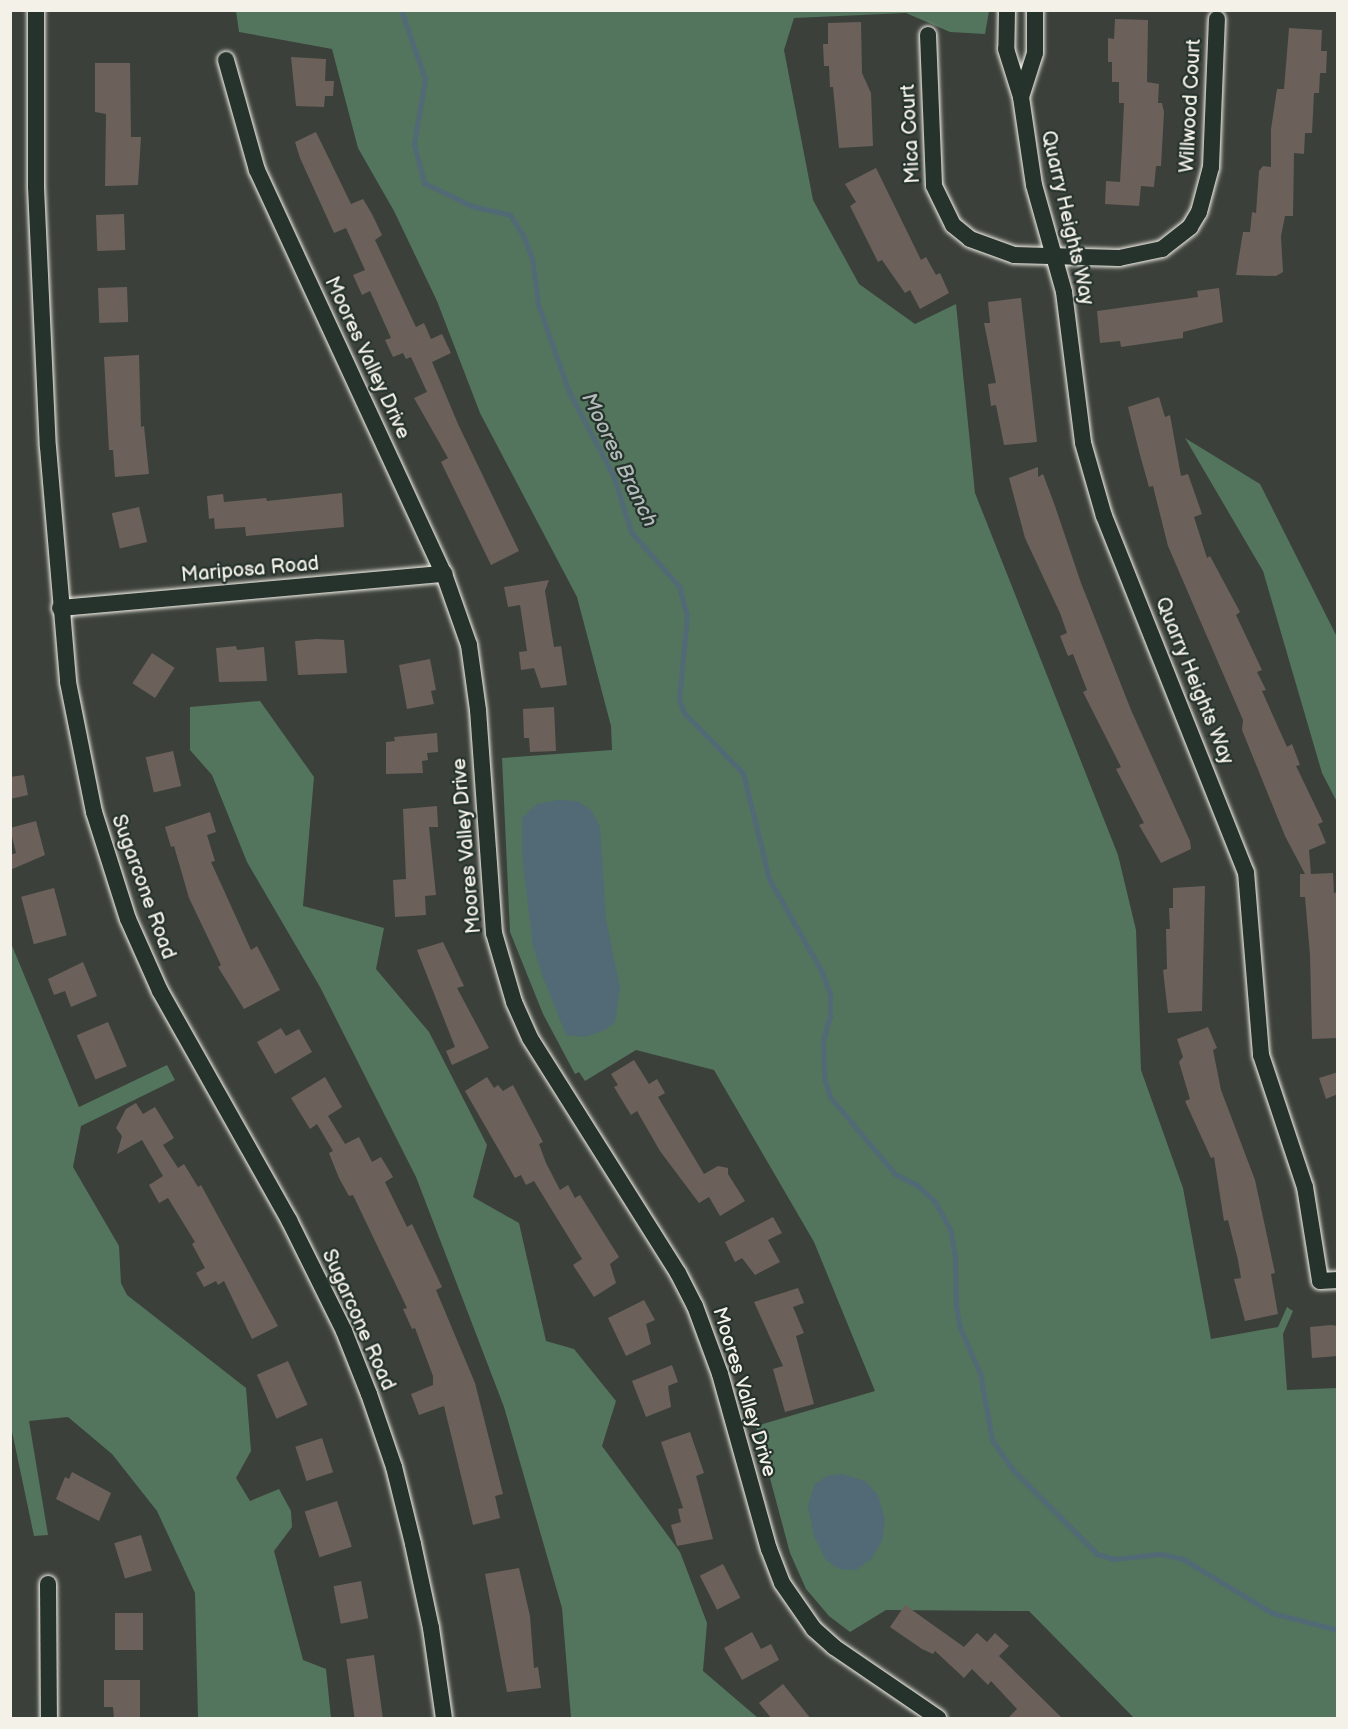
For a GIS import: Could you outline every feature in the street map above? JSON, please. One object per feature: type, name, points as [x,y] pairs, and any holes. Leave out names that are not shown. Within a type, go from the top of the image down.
[{"type":"street","name":"Sugarcone Road","points":[[36,10],[40,324],[60,608],[79,749],[109,865],[160,991],[298,1238],[369,1394],[394,1467],[413,1544],[431,1628],[444,1719]]},
{"type":"street","name":"Quarry Heights Way","points":[[1007,10],[1006,49],[1021,96],[1035,185],[1069,324],[1083,443],[1101,507],[1246,872],[1261,1055],[1305,1187],[1320,1281],[1338,1280]]},
{"type":"street","name":"Quarry Heights Way","points":[[1021,96],[1035,53],[1035,10]]},
{"type":"street","name":"Willwood Court","points":[[1054,256],[1142,255],[1162,249],[1190,227],[1207,191],[1211,166],[1217,19]]},
{"type":"street","name":"Mica Court","points":[[928,35],[932,163],[940,204],[953,225],[990,249],[1014,255],[1054,256]]},
{"type":"street","name":"Moores Valley Drive","points":[[226,60],[257,170],[444,574],[469,645],[474,674],[494,933],[514,1002],[530,1038],[678,1273],[695,1306],[720,1374],[769,1549],[782,1583],[814,1629],[827,1641],[938,1719]]},
{"type":"street","name":"Mariposa Road","points":[[60,608],[444,574]]},
{"type":"street","points":[[48,1584],[49,1719]]},
{"type":"green space","points":[[236,11],[989,11],[985,34],[950,32],[906,13],[794,18],[784,50],[813,200],[859,284],[915,324],[956,304],[975,493],[1118,855],[1136,930],[1141,1070],[1183,1188],[1211,1339],[1278,1327],[1287,1307],[1293,1311],[1283,1334],[1287,1390],[1337,1388],[1337,1718],[1134,1718],[1029,1611],[886,1610],[850,1632],[829,1616],[806,1589],[790,1553],[756,1426],[875,1391],[814,1242],[714,1070],[636,1050],[585,1081],[579,1072],[575,1074],[543,1014],[510,932],[502,758],[612,750],[611,726],[577,597],[480,413],[437,301],[394,211],[358,148],[332,49],[239,32]]},
{"type":"green space","points":[[1185,438],[1260,484],[1337,637],[1337,802],[1322,773],[1263,571]]},
{"type":"green space","points":[[260,701],[314,777],[303,906],[384,928],[376,969],[429,1032],[487,1145],[473,1197],[519,1223],[546,1341],[574,1349],[616,1401],[602,1446],[680,1552],[707,1623],[703,1671],[758,1718],[571,1718],[562,1608],[504,1407],[416,1177],[320,987],[247,862],[212,775],[190,750],[190,707]]},
{"type":"green space","points":[[10,941],[79,1107],[167,1065],[175,1080],[81,1126],[73,1167],[119,1246],[121,1283],[127,1295],[246,1388],[251,1451],[236,1478],[250,1501],[279,1489],[291,1511],[292,1527],[274,1551],[303,1660],[326,1669],[331,1718],[198,1718],[195,1593],[157,1511],[112,1454],[68,1417],[29,1421],[48,1535],[34,1536],[10,1422]]},
{"type":"water","points":[[559,800],[577,801],[591,810],[600,827],[606,919],[620,988],[615,1022],[605,1030],[584,1037],[566,1035],[543,977],[533,946],[522,856],[522,818],[537,804]]},
{"type":"water","points":[[842,1474],[865,1481],[878,1495],[885,1519],[882,1541],[872,1558],[856,1570],[839,1569],[826,1560],[814,1536],[808,1506],[814,1485],[827,1476]]},
{"type":"building","points":[[1115,19],[1148,20],[1147,82],[1159,84],[1158,103],[1162,103],[1164,112],[1161,166],[1156,166],[1154,187],[1141,186],[1139,206],[1105,204],[1106,181],[1120,182],[1122,148],[1124,103],[1119,103],[1119,82],[1112,82],[1112,62],[1108,62],[1108,38],[1114,39]]},
{"type":"building","points":[[861,22],[862,73],[871,93],[873,146],[839,148],[833,87],[830,87],[829,66],[824,66],[823,44],[828,44],[828,23]]},
{"type":"building","points":[[1289,28],[1322,30],[1321,51],[1327,51],[1326,73],[1320,73],[1319,93],[1314,93],[1312,133],[1305,133],[1304,154],[1294,153],[1293,216],[1285,216],[1281,236],[1283,272],[1276,276],[1236,275],[1243,232],[1250,232],[1252,212],[1256,213],[1259,171],[1263,166],[1271,167],[1271,129],[1277,89],[1284,89]]},
{"type":"building","points":[[291,57],[326,59],[325,81],[334,81],[333,96],[325,96],[324,107],[296,106]]},
{"type":"building","points":[[95,63],[130,63],[131,137],[141,137],[138,185],[105,186],[106,114],[95,112]]},
{"type":"building","points":[[316,132],[351,204],[363,199],[372,214],[382,235],[375,240],[416,327],[424,323],[431,339],[442,334],[451,353],[432,362],[458,424],[519,551],[491,565],[441,462],[448,458],[414,398],[427,392],[411,357],[406,359],[403,353],[393,357],[385,340],[391,338],[370,291],[362,295],[353,275],[365,270],[346,228],[334,233],[300,158],[295,142]]},
{"type":"building","points":[[876,168],[921,260],[926,257],[936,275],[940,273],[949,293],[920,309],[910,290],[905,293],[882,260],[878,262],[850,206],[856,202],[845,184]]},
{"type":"building","points":[[124,214],[125,250],[97,251],[96,215]]},
{"type":"building","points":[[127,287],[128,322],[99,323],[98,288]]},
{"type":"building","points":[[1219,288],[1223,322],[1183,332],[1183,338],[1121,347],[1120,341],[1100,343],[1097,311],[1198,297],[1197,291]]},
{"type":"building","points":[[1021,298],[1037,442],[1004,445],[996,405],[991,406],[988,384],[996,383],[984,323],[990,323],[988,302]]},
{"type":"building","points":[[139,355],[141,427],[144,426],[149,474],[115,477],[113,450],[109,450],[104,357]]},
{"type":"building","points":[[1159,397],[1165,417],[1170,415],[1181,476],[1188,474],[1202,514],[1194,517],[1207,558],[1210,556],[1240,612],[1236,615],[1262,670],[1257,672],[1266,690],[1262,691],[1287,747],[1292,744],[1300,765],[1296,766],[1323,822],[1318,824],[1326,843],[1309,850],[1311,874],[1333,873],[1334,893],[1338,892],[1338,1038],[1312,1039],[1310,955],[1305,897],[1300,897],[1300,874],[1305,874],[1285,836],[1242,730],[1243,720],[1168,546],[1153,486],[1149,487],[1140,455],[1128,407]]},
{"type":"building","points":[[1038,467],[1038,477],[1043,474],[1081,583],[1131,710],[1190,841],[1191,849],[1161,863],[1139,825],[1144,823],[1116,769],[1121,767],[1083,692],[1087,690],[1073,654],[1068,656],[1060,636],[1067,633],[1060,613],[1025,538],[1009,478]]},
{"type":"building","points":[[342,493],[344,527],[246,536],[245,527],[215,529],[214,518],[209,519],[207,496],[223,494],[224,502],[266,498],[267,501]]},
{"type":"building","points":[[139,507],[147,542],[120,548],[112,513]]},
{"type":"building","points":[[549,580],[545,591],[554,647],[561,646],[567,685],[541,688],[534,668],[521,670],[519,652],[527,651],[520,605],[508,607],[504,587]]},
{"type":"building","points":[[344,640],[347,673],[298,675],[295,641]]},
{"type":"building","points":[[236,646],[237,650],[264,647],[267,681],[219,682],[216,648]]},
{"type":"building","points":[[152,653],[175,668],[155,698],[132,683]]},
{"type":"building","points":[[430,659],[436,690],[431,691],[434,704],[407,709],[399,665]]},
{"type":"building","points":[[554,707],[556,751],[530,752],[529,738],[524,738],[523,709]]},
{"type":"building","points":[[437,733],[438,752],[427,753],[428,760],[422,761],[423,773],[386,774],[386,742],[395,741],[394,737]]},
{"type":"building","points":[[173,751],[181,786],[154,792],[146,757]]},
{"type":"building","points":[[24,775],[28,795],[10,799],[10,777]]},
{"type":"building","points":[[437,806],[438,827],[429,827],[436,895],[425,896],[426,915],[395,917],[393,880],[406,879],[403,809]]},
{"type":"building","points":[[210,812],[216,832],[207,835],[215,861],[211,862],[251,950],[257,946],[280,990],[244,1009],[218,967],[221,965],[189,898],[174,846],[171,847],[165,827]]},
{"type":"building","points":[[36,821],[45,855],[10,870],[10,855],[16,853],[10,828]]},
{"type":"building","points":[[1205,886],[1202,1011],[1168,1013],[1163,970],[1167,969],[1166,929],[1170,929],[1169,908],[1173,908],[1173,888]]},
{"type":"building","points":[[54,888],[67,935],[34,944],[21,897]]},
{"type":"building","points":[[443,942],[464,986],[457,988],[489,1048],[452,1065],[446,1051],[455,1047],[417,950]]},
{"type":"building","points":[[83,962],[97,996],[71,1007],[65,991],[54,995],[48,979]]},
{"type":"building","points":[[108,1022],[127,1066],[95,1079],[77,1035]]},
{"type":"building","points":[[1208,1027],[1217,1048],[1213,1050],[1221,1090],[1255,1180],[1275,1273],[1271,1274],[1278,1314],[1245,1321],[1234,1279],[1241,1278],[1238,1260],[1228,1220],[1224,1221],[1214,1157],[1211,1158],[1185,1101],[1190,1099],[1179,1062],[1183,1057],[1177,1039]]},
{"type":"building","points":[[281,1028],[286,1036],[299,1029],[312,1052],[275,1074],[257,1042]]},
{"type":"building","points":[[634,1060],[649,1084],[657,1079],[665,1093],[658,1097],[704,1174],[718,1166],[728,1168],[728,1174],[745,1201],[720,1216],[709,1197],[699,1203],[660,1151],[637,1111],[631,1115],[614,1087],[618,1085],[611,1074]]},
{"type":"building","points":[[1338,1072],[1338,1094],[1326,1099],[1319,1078]]},
{"type":"building","points":[[325,1077],[342,1107],[328,1116],[345,1144],[359,1137],[372,1162],[381,1157],[393,1177],[385,1182],[407,1227],[412,1224],[442,1287],[436,1290],[475,1383],[503,1494],[495,1496],[500,1518],[473,1525],[444,1406],[419,1415],[411,1394],[433,1385],[433,1376],[415,1328],[412,1329],[403,1309],[407,1308],[353,1195],[349,1196],[339,1178],[329,1153],[333,1151],[317,1124],[310,1129],[291,1098]]},
{"type":"building","points":[[487,1077],[494,1088],[498,1085],[503,1091],[513,1085],[543,1142],[539,1144],[560,1190],[568,1185],[575,1198],[580,1195],[619,1257],[610,1264],[616,1283],[594,1297],[573,1265],[582,1259],[534,1181],[526,1185],[521,1175],[515,1178],[465,1091]]},
{"type":"building","points":[[136,1103],[143,1114],[155,1107],[174,1138],[163,1145],[178,1168],[184,1164],[198,1187],[201,1185],[278,1326],[252,1339],[224,1281],[218,1285],[216,1281],[204,1287],[196,1273],[205,1268],[192,1244],[195,1242],[168,1198],[159,1203],[149,1185],[163,1176],[142,1140],[117,1154],[122,1136],[116,1128],[126,1109]]},
{"type":"building","points":[[773,1217],[782,1233],[768,1240],[780,1262],[755,1275],[742,1258],[735,1262],[725,1242]]},
{"type":"building","points":[[798,1288],[804,1303],[793,1307],[804,1333],[796,1336],[814,1404],[785,1412],[773,1369],[783,1366],[754,1302]]},
{"type":"building","points":[[644,1300],[655,1320],[646,1324],[651,1344],[626,1356],[608,1318]]},
{"type":"building","points":[[1338,1326],[1338,1356],[1312,1358],[1310,1327]]},
{"type":"building","points":[[288,1361],[308,1405],[276,1419],[257,1375]]},
{"type":"building","points":[[672,1365],[678,1382],[668,1386],[671,1407],[646,1417],[632,1381]]},
{"type":"building","points":[[690,1432],[704,1473],[696,1476],[713,1539],[677,1546],[671,1525],[681,1522],[678,1509],[683,1508],[661,1442]]},
{"type":"building","points":[[322,1438],[333,1472],[306,1481],[295,1447]]},
{"type":"building","points":[[72,1472],[111,1493],[99,1521],[56,1499],[65,1477],[69,1479]]},
{"type":"building","points":[[337,1501],[352,1547],[319,1557],[305,1512]]},
{"type":"building","points":[[141,1535],[152,1570],[125,1579],[114,1543]]},
{"type":"building","points":[[723,1564],[740,1598],[717,1610],[700,1576]]},
{"type":"building","points":[[519,1568],[530,1616],[534,1668],[538,1667],[541,1688],[507,1692],[485,1574]]},
{"type":"building","points":[[361,1581],[368,1618],[341,1624],[334,1586]]},
{"type":"building","points":[[905,1605],[964,1647],[977,1633],[987,1642],[995,1633],[1009,1646],[999,1656],[1063,1719],[1007,1719],[1017,1709],[991,1681],[988,1685],[972,1669],[964,1678],[935,1651],[933,1654],[922,1649],[890,1627]]},
{"type":"building","points":[[115,1613],[143,1613],[143,1650],[115,1650]]},
{"type":"building","points":[[752,1632],[761,1649],[771,1644],[779,1660],[742,1680],[724,1648]]},
{"type":"building","points":[[374,1655],[383,1718],[355,1718],[346,1659]]},
{"type":"building","points":[[104,1680],[140,1680],[140,1719],[114,1719],[113,1707],[104,1707]]},
{"type":"building","points":[[783,1684],[811,1719],[772,1719],[759,1703]]},
{"type":"waterway","name":"Moores Branch","points":[[401,10],[425,79],[414,144],[424,183],[472,206],[510,215],[523,235],[532,259],[538,304],[569,392],[614,477],[631,532],[679,586],[687,616],[679,699],[684,713],[743,773],[769,879],[821,970],[830,994],[830,1016],[823,1041],[824,1078],[830,1097],[895,1174],[917,1185],[935,1202],[950,1229],[955,1256],[956,1306],[960,1328],[980,1373],[992,1440],[1012,1469],[1097,1554],[1113,1559],[1160,1554],[1183,1559],[1272,1613],[1338,1630]]}]
